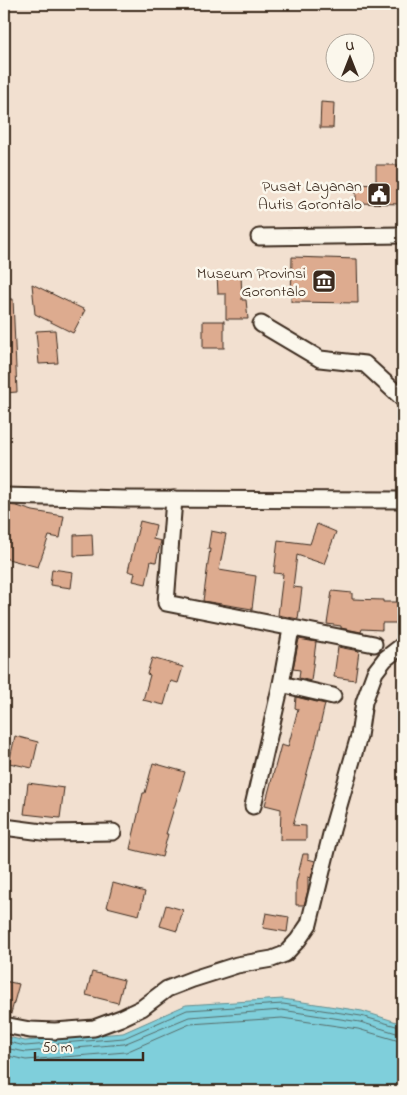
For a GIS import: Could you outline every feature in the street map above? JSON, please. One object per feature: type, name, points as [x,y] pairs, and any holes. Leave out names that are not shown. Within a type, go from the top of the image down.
[{"type":"street","points":[[259,237],[403,235]]},
{"type":"street","points":[[261,324],[320,359],[365,364],[403,399]]},
{"type":"street","points":[[4,496],[403,500]]},
{"type":"street","points":[[174,499],[166,603],[374,644]]},
{"type":"street","points":[[253,806],[281,684],[291,629]]},
{"type":"street","points":[[4,1025],[30,1030],[55,1031],[94,1028],[142,1008],[167,990],[193,979],[285,954],[298,940],[308,924],[359,736],[364,702],[375,672],[385,660],[403,645]]},
{"type":"street","points":[[281,684],[333,696]]},
{"type":"street","points":[[4,827],[50,833],[113,832]]},
{"type":"water","points":[[283,999],[362,1011],[403,1024],[403,1091],[4,1091],[4,1036],[25,1041],[123,1033],[186,1005]]},
{"type":"building","points":[[321,102],[334,103],[333,128],[320,128]]},
{"type":"building","name":"Pusat Layanan Autis Gorontalo","points":[[376,165],[403,165],[403,204],[356,203],[356,185],[376,184]]},
{"type":"building","name":"Museum Provinsi Gorontalo","points":[[292,257],[357,259],[358,303],[291,302]]},
{"type":"building","points":[[217,274],[241,274],[242,300],[246,300],[248,319],[226,319],[226,294],[218,294]]},
{"type":"building","points":[[32,284],[85,310],[73,333],[35,314]]},
{"type":"building","points":[[4,299],[13,299],[17,392],[4,393]]},
{"type":"building","name":"Museum Provinsi Gorontalo","points":[[203,321],[224,321],[224,348],[203,348]]},
{"type":"building","points":[[55,330],[58,363],[39,364],[36,331]]},
{"type":"building","points":[[6,505],[64,516],[60,538],[49,536],[38,567],[4,558],[4,513]]},
{"type":"building","points":[[140,521],[156,525],[153,539],[161,541],[156,562],[151,561],[146,584],[133,581],[135,573],[128,571]]},
{"type":"building","points":[[317,524],[336,532],[324,564],[297,555],[293,587],[302,588],[298,619],[278,615],[283,574],[274,573],[278,540],[310,544]]},
{"type":"building","points":[[211,531],[226,534],[219,570],[256,576],[252,609],[203,601]]},
{"type":"building","points":[[92,534],[93,555],[74,556],[74,535]]},
{"type":"building","points":[[52,569],[73,572],[71,588],[50,585]]},
{"type":"building","points":[[332,591],[352,593],[352,599],[403,602],[403,623],[382,623],[382,630],[362,629],[361,632],[327,624]]},
{"type":"building","points":[[299,639],[316,642],[311,681],[299,678],[300,670],[293,669]]},
{"type":"building","points":[[338,647],[359,651],[355,680],[334,677]]},
{"type":"building","points":[[152,658],[183,667],[178,683],[171,681],[164,705],[143,700],[150,675],[147,674]]},
{"type":"building","points":[[296,697],[325,704],[293,825],[306,826],[306,840],[280,840],[281,809],[265,805],[281,745],[288,747],[298,709],[295,708]]},
{"type":"building","points":[[15,736],[38,742],[32,768],[9,763]]},
{"type":"building","points":[[153,763],[185,772],[166,834],[168,834],[162,857],[130,849],[143,793],[145,793]]},
{"type":"building","points":[[28,783],[64,788],[60,818],[24,814]]},
{"type":"building","points":[[303,854],[308,854],[308,859],[315,861],[311,878],[308,877],[308,890],[304,905],[296,905],[296,883]]},
{"type":"building","points":[[113,883],[145,892],[139,915],[107,907]]},
{"type":"building","points":[[166,905],[183,910],[177,931],[160,926]]},
{"type":"building","points":[[266,913],[289,917],[287,932],[263,928]]},
{"type":"building","points":[[92,972],[124,980],[118,1003],[86,995]]},
{"type":"building","points":[[4,981],[19,984],[10,1017],[4,1016]]},
{"type":"place","name":"Pusat Layanan Autis Gorontalo","points":[[379,194]]},
{"type":"place","name":"Museum Provinsi Gorontalo","points":[[324,281]]}]
